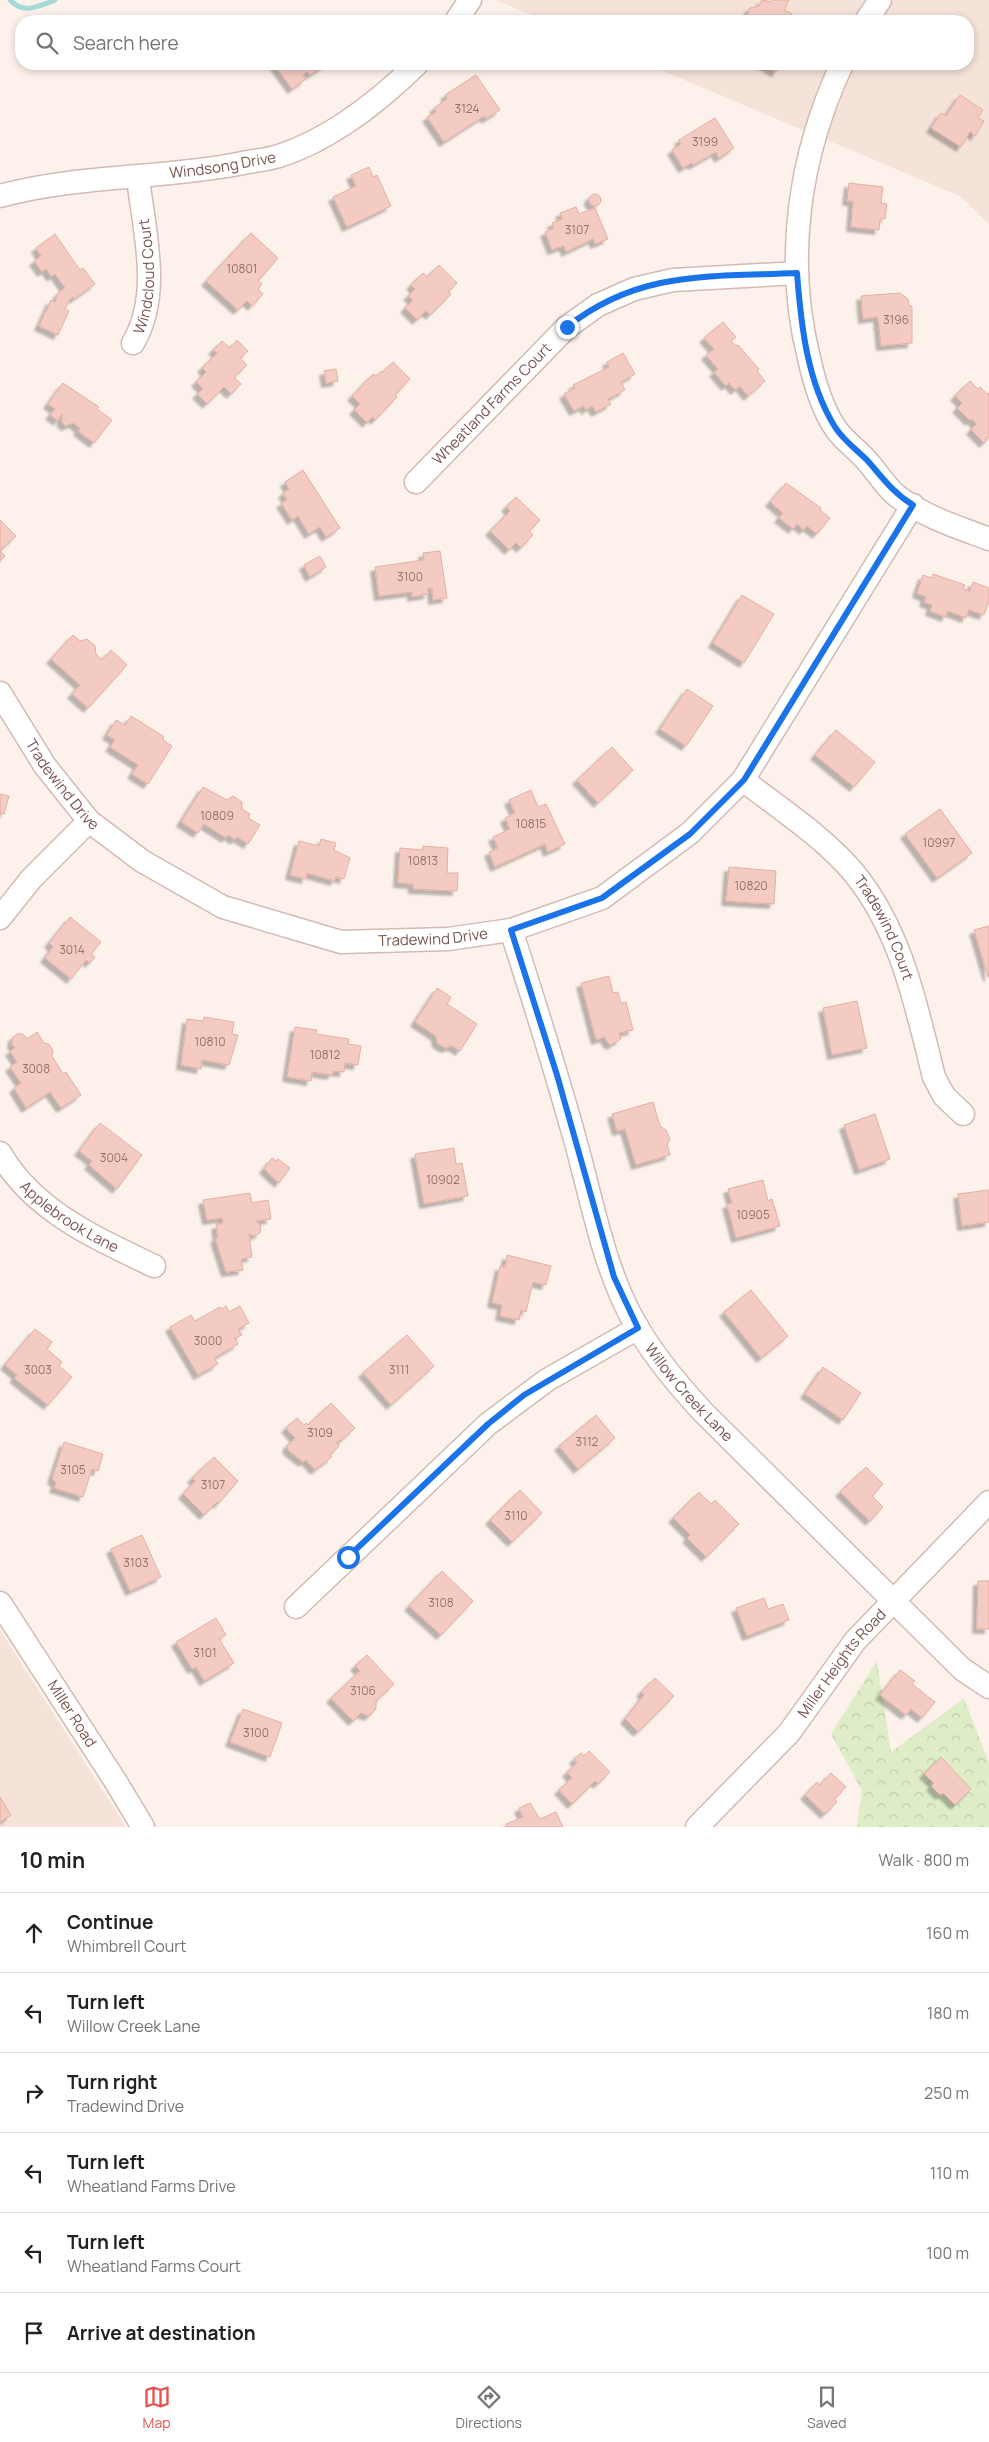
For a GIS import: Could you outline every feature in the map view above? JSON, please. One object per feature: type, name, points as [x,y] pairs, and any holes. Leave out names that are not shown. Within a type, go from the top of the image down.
[{"type":"street","points":[[460,15],[470,0]]},
{"type":"street","points":[[870,15],[880,0]]},
{"type":"street","name":"Windsong Drive","points":[[0,196],[82,182],[138,178],[216,168],[278,156],[319,138],[363,111],[410,70]]},
{"type":"street","points":[[840,70],[819,120],[806,167],[799,215],[797,273],[800,309],[812,372],[821,399],[836,429],[896,495],[934,519],[989,539]]},
{"type":"street","name":"Windcloud Court","points":[[132,344],[141,329],[149,295],[138,178]]},
{"type":"street","name":"Wheatland Farms Court","points":[[416,482],[567,327],[598,305],[634,289],[672,280],[797,273]]},
{"type":"street","name":"Tradewind Drive","points":[[0,693],[45,766],[89,821],[142,861],[223,907],[341,942],[448,939],[511,930],[602,898],[690,834],[744,780],[913,505]]},
{"type":"street","name":"Tradewind Court","points":[[744,780],[825,846],[853,872],[873,899],[897,944],[934,1078],[944,1096],[962,1114]]},
{"type":"street","points":[[0,918],[31,879],[89,821]]},
{"type":"street","name":"Willow Creek Lane","points":[[511,930],[557,1075],[614,1277],[638,1328],[679,1386],[704,1413],[894,1599],[962,1669],[989,1687]]},
{"type":"street","name":"Applebrook Lane","points":[[0,1153],[34,1196],[93,1236],[154,1266]]},
{"type":"street","points":[[296,1608],[488,1424],[547,1380],[638,1328]]},
{"type":"street","name":"Miller Heights Road","points":[[697,1827],[789,1733],[855,1641],[989,1502]]},
{"type":"street","name":"Miller Road","points":[[0,1603],[143,1827]]},
{"type":"shaded area","points":[[496,0],[989,0],[989,224],[960,196],[660,70],[974,70],[974,15],[532,15]]},
{"type":"shaded area","points":[[0,1630],[126,1827],[0,1827]]},
{"type":"green space","points":[[877,1661],[891,1752],[964,1698],[989,1763],[989,1827],[857,1827],[862,1791],[831,1734]]},
{"type":"building","points":[[762,0],[771,2],[772,0],[789,0],[784,10],[792,14],[747,15],[750,8],[759,6]]},
{"type":"building","points":[[278,70],[318,70],[310,75],[307,72],[303,75],[306,79],[292,89]]},
{"type":"building","points":[[476,75],[500,110],[486,119],[484,116],[444,142],[427,117],[436,112],[434,108],[447,99],[445,95]]},
{"type":"building","points":[[960,95],[983,110],[978,118],[984,121],[975,136],[970,132],[961,147],[931,128],[941,113],[946,116]]},
{"type":"building","points":[[715,118],[734,148],[719,158],[716,152],[693,165],[691,163],[683,168],[672,150],[681,144],[679,140]]},
{"type":"building","points":[[369,167],[373,177],[377,175],[391,206],[347,227],[333,197],[356,186],[351,175]]},
{"type":"building","points":[[849,183],[883,187],[881,203],[887,204],[885,219],[880,219],[879,230],[851,227],[853,201],[847,201]]},
{"type":"building","points":[[593,194],[597,194],[601,200],[597,206],[593,206],[589,202],[589,198]]},
{"type":"building","points":[[576,207],[579,214],[595,208],[608,239],[595,244],[593,239],[566,252],[564,246],[552,250],[545,232],[554,228],[552,223],[562,219],[560,213]]},
{"type":"building","points":[[251,233],[278,258],[258,281],[262,284],[258,289],[263,294],[252,306],[247,301],[238,310],[206,281]]},
{"type":"building","points":[[55,234],[80,270],[83,268],[95,284],[74,299],[73,297],[70,299],[65,309],[69,311],[58,335],[39,326],[51,300],[55,302],[59,292],[65,288],[55,274],[52,277],[46,269],[42,272],[34,261],[41,256],[36,248]]},
{"type":"building","points":[[439,265],[457,283],[448,292],[451,294],[430,315],[426,311],[417,320],[405,308],[413,300],[408,296],[415,289],[411,285],[423,273],[427,277]]},
{"type":"building","points":[[900,293],[908,299],[909,306],[912,306],[912,343],[881,346],[878,317],[863,319],[861,296]]},
{"type":"building","points":[[723,322],[736,337],[731,341],[736,346],[738,345],[759,369],[757,371],[765,381],[748,396],[740,386],[735,390],[729,383],[726,386],[714,372],[718,369],[706,355],[714,349],[704,338]]},
{"type":"building","points":[[237,340],[248,351],[240,358],[247,365],[234,377],[241,384],[231,394],[224,387],[207,404],[197,394],[203,389],[196,382],[206,372],[202,368],[217,353],[213,350],[222,341],[230,348]]},
{"type":"building","points":[[623,353],[635,374],[621,382],[625,390],[608,399],[611,404],[596,412],[592,406],[586,410],[584,406],[574,411],[564,394],[575,388],[573,385],[609,367],[607,362]]},
{"type":"building","points":[[393,362],[410,379],[395,395],[397,397],[375,420],[372,417],[367,423],[354,410],[360,404],[352,396],[373,374],[376,376],[381,371],[382,373]]},
{"type":"building","points":[[336,369],[338,381],[326,383],[324,371]]},
{"type":"building","points":[[970,381],[978,389],[980,387],[987,394],[989,393],[989,438],[984,443],[971,430],[976,424],[972,419],[970,421],[957,408],[962,403],[955,396]]},
{"type":"building","points":[[63,383],[99,407],[97,409],[112,420],[94,443],[78,431],[80,428],[73,423],[66,426],[62,423],[62,414],[58,421],[50,415],[55,409],[48,404]]},
{"type":"building","points":[[303,470],[340,528],[326,537],[320,527],[309,534],[298,516],[292,520],[281,503],[287,500],[283,493],[289,489],[285,482]]},
{"type":"building","points":[[786,483],[821,508],[820,510],[830,518],[817,534],[807,526],[804,530],[797,524],[793,529],[779,518],[783,513],[770,502]]},
{"type":"building","points":[[516,497],[540,520],[529,531],[533,535],[521,548],[516,543],[509,550],[490,531],[510,511],[506,507]]},
{"type":"building","points":[[0,520],[16,536],[0,551]]},
{"type":"building","points":[[0,551],[5,556],[0,561]]},
{"type":"building","points":[[440,551],[447,598],[433,600],[432,588],[428,588],[428,594],[412,597],[412,592],[379,596],[375,567],[424,560],[423,553]]},
{"type":"building","points":[[320,556],[326,567],[310,577],[304,565]]},
{"type":"building","points":[[933,574],[965,585],[963,589],[970,591],[973,582],[989,588],[989,602],[984,615],[969,610],[966,618],[948,611],[946,617],[930,611],[932,605],[924,602],[926,597],[917,593],[923,575],[932,578]]},
{"type":"building","points":[[742,595],[774,614],[744,663],[713,643]]},
{"type":"building","points":[[73,635],[80,641],[87,639],[95,646],[96,654],[102,660],[111,650],[127,665],[88,708],[72,694],[80,685],[51,659]]},
{"type":"building","points":[[687,689],[713,706],[686,746],[660,729]]},
{"type":"building","points":[[131,716],[163,736],[164,741],[172,746],[148,784],[132,774],[138,765],[110,747],[115,740],[107,735],[116,720],[125,725]]},
{"type":"building","points":[[836,730],[875,762],[854,787],[815,755]]},
{"type":"building","points":[[612,747],[633,770],[598,803],[577,780]]},
{"type":"building","points":[[203,787],[227,800],[233,796],[242,802],[242,809],[250,814],[248,818],[260,825],[248,844],[237,837],[235,840],[228,835],[226,838],[204,824],[198,833],[181,822]]},
{"type":"building","points":[[531,790],[538,807],[546,804],[565,844],[548,852],[545,844],[495,867],[489,852],[498,848],[493,837],[510,829],[505,818],[515,813],[509,800]]},
{"type":"building","points":[[0,794],[9,796],[4,814],[0,813]]},
{"type":"building","points":[[940,809],[972,853],[937,878],[905,834]]},
{"type":"building","points":[[321,839],[336,843],[334,850],[350,858],[344,879],[336,877],[335,881],[307,873],[306,879],[290,875],[299,841],[319,846]]},
{"type":"building","points":[[423,846],[448,848],[447,873],[458,873],[457,891],[413,889],[413,884],[398,883],[400,848],[423,850]]},
{"type":"building","points":[[729,867],[776,871],[774,904],[726,901]]},
{"type":"building","points":[[70,917],[101,942],[91,954],[95,957],[90,963],[86,960],[71,979],[45,958],[53,947],[49,943]]},
{"type":"building","points":[[989,926],[989,977],[988,977],[974,930]]},
{"type":"building","points":[[609,976],[613,993],[618,992],[621,1003],[626,1002],[633,1030],[619,1033],[621,1039],[611,1045],[605,1037],[596,1040],[581,983]]},
{"type":"building","points":[[437,988],[451,997],[447,1004],[477,1024],[460,1051],[452,1046],[445,1048],[437,1043],[436,1036],[415,1022]]},
{"type":"building","points":[[857,1001],[867,1048],[832,1055],[823,1008]]},
{"type":"building","points":[[204,1017],[234,1022],[232,1034],[238,1035],[229,1065],[202,1060],[201,1069],[181,1065],[187,1019],[203,1021]]},
{"type":"building","points":[[295,1027],[317,1030],[316,1034],[349,1039],[348,1044],[361,1046],[358,1065],[345,1063],[344,1072],[333,1071],[332,1075],[312,1072],[311,1081],[287,1077]]},
{"type":"building","points":[[37,1032],[44,1043],[49,1044],[53,1051],[52,1056],[63,1074],[66,1072],[81,1095],[61,1108],[50,1092],[26,1108],[14,1088],[21,1083],[10,1067],[17,1062],[10,1051],[15,1048],[12,1044],[13,1037],[19,1033],[27,1039]]},
{"type":"building","points":[[653,1102],[660,1126],[666,1130],[670,1139],[667,1145],[670,1155],[636,1165],[625,1129],[617,1131],[612,1114]]},
{"type":"building","points":[[875,1114],[890,1159],[859,1170],[844,1125]]},
{"type":"building","points":[[100,1123],[142,1155],[117,1189],[89,1165],[92,1161],[79,1151]]},
{"type":"building","points":[[454,1148],[456,1164],[462,1163],[468,1196],[424,1204],[415,1154]]},
{"type":"building","points":[[272,1158],[276,1161],[278,1159],[290,1168],[279,1183],[264,1169]]},
{"type":"building","points":[[763,1180],[768,1201],[772,1199],[780,1226],[736,1238],[727,1204],[732,1203],[728,1189]]},
{"type":"building","points":[[989,1190],[989,1222],[962,1226],[958,1194]]},
{"type":"building","points":[[250,1193],[252,1203],[268,1200],[271,1219],[256,1221],[261,1226],[260,1233],[254,1236],[249,1234],[252,1257],[241,1259],[243,1270],[226,1272],[215,1238],[218,1238],[216,1225],[223,1223],[222,1218],[207,1220],[203,1200]]},
{"type":"building","points":[[507,1255],[551,1266],[546,1285],[533,1282],[526,1312],[521,1310],[519,1320],[500,1316],[502,1305],[492,1303],[500,1266],[505,1267]]},
{"type":"building","points":[[751,1290],[788,1336],[761,1358],[724,1312]]},
{"type":"building","points":[[226,1306],[229,1312],[240,1306],[249,1323],[238,1329],[242,1335],[235,1338],[238,1344],[214,1358],[218,1364],[198,1375],[170,1327],[191,1315],[195,1321],[220,1307],[222,1309]]},
{"type":"building","points":[[35,1329],[52,1342],[47,1349],[62,1362],[59,1366],[72,1377],[48,1405],[14,1378],[17,1375],[5,1365]]},
{"type":"building","points":[[407,1335],[434,1366],[391,1405],[363,1373]]},
{"type":"building","points":[[823,1367],[861,1393],[843,1420],[805,1394]]},
{"type":"building","points":[[331,1403],[355,1428],[341,1441],[336,1443],[339,1446],[330,1455],[332,1457],[315,1470],[306,1460],[303,1462],[288,1450],[287,1446],[295,1438],[286,1428],[297,1418],[304,1425],[306,1423],[308,1425]]},
{"type":"building","points":[[596,1415],[615,1438],[578,1469],[559,1446]]},
{"type":"building","points":[[64,1442],[103,1454],[98,1471],[92,1469],[83,1497],[54,1488],[56,1483],[52,1479]]},
{"type":"building","points":[[214,1457],[238,1481],[218,1504],[217,1502],[204,1515],[183,1494],[195,1481],[192,1478]]},
{"type":"building","points":[[866,1467],[883,1484],[872,1496],[883,1507],[870,1521],[840,1492]]},
{"type":"building","points":[[520,1490],[542,1513],[512,1542],[490,1520]]},
{"type":"building","points":[[699,1492],[711,1504],[715,1500],[739,1524],[706,1557],[687,1538],[690,1535],[673,1518]]},
{"type":"building","points":[[142,1535],[161,1577],[130,1591],[111,1549]]},
{"type":"building","points":[[442,1571],[473,1601],[441,1635],[409,1606]]},
{"type":"building","points":[[978,1581],[989,1581],[989,1629],[977,1629]]},
{"type":"building","points":[[764,1598],[768,1609],[783,1604],[789,1620],[747,1636],[736,1608]]},
{"type":"building","points":[[216,1618],[226,1635],[219,1639],[234,1663],[204,1681],[196,1667],[192,1669],[176,1642]]},
{"type":"building","points":[[367,1655],[394,1684],[376,1701],[376,1709],[369,1716],[361,1713],[353,1721],[331,1698],[360,1671],[355,1666]]},
{"type":"building","points":[[900,1670],[915,1681],[912,1684],[935,1702],[922,1718],[911,1709],[906,1715],[880,1695]]},
{"type":"building","points":[[655,1678],[674,1696],[638,1732],[625,1719],[644,1695],[641,1692]]},
{"type":"building","points":[[243,1709],[282,1723],[270,1757],[230,1742]]},
{"type":"building","points":[[589,1751],[610,1772],[598,1784],[595,1781],[572,1804],[559,1790],[572,1778],[567,1772],[577,1763],[574,1759],[581,1753],[584,1756]]},
{"type":"building","points":[[941,1757],[971,1789],[955,1805],[943,1793],[940,1795],[931,1786],[934,1783],[924,1774]]},
{"type":"building","points":[[831,1773],[846,1787],[834,1799],[837,1802],[825,1814],[805,1795],[817,1782],[820,1785]]},
{"type":"building","points":[[0,1797],[11,1815],[0,1822]]},
{"type":"building","points":[[530,1803],[540,1819],[556,1812],[563,1827],[507,1827],[506,1824],[523,1817],[519,1808]]},
{"type":"waterway","points":[[10,0],[15,5],[26,8],[37,7],[55,0]]},
{"type":"route","points":[[348,1557],[488,1424],[524,1395],[638,1328],[614,1277],[557,1075],[511,930],[602,898],[690,834],[744,780],[913,505],[896,495],[836,429],[821,399],[805,345],[797,273],[693,278],[653,283],[615,296],[598,305],[567,327]]}]
